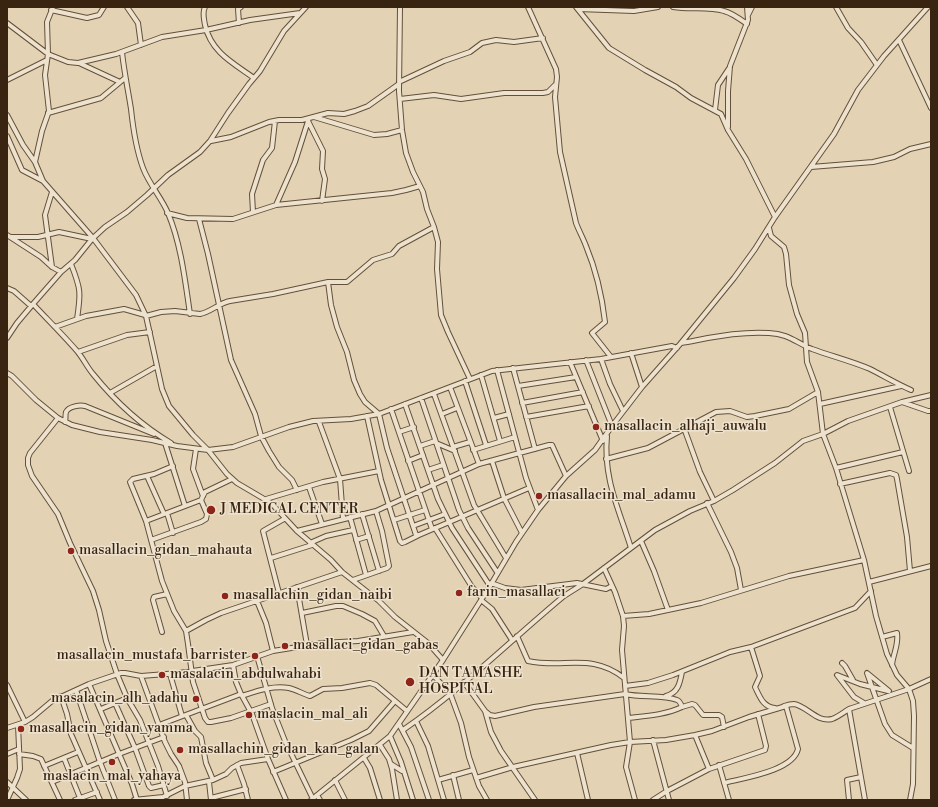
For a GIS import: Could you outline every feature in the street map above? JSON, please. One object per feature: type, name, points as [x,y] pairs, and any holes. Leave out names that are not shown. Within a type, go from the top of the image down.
[{"type":"street","points":[[35,162],[49,108],[45,75],[48,54],[47,22],[52,8],[87,18],[99,15],[104,7]]},
{"type":"street","points":[[127,7],[138,23],[142,45]]},
{"type":"street","points":[[239,23],[237,11],[241,7]]},
{"type":"street","points":[[7,338],[32,305],[61,272],[71,264],[93,238],[105,227],[127,212],[168,175],[200,152],[210,141],[273,50],[284,31],[306,7]]},
{"type":"street","points":[[400,7],[399,83],[402,130],[406,153],[424,196],[438,242],[437,269],[441,315],[470,379]]},
{"type":"street","points":[[528,7],[556,69],[555,97],[560,152],[576,223],[598,279],[602,297],[605,322],[592,333],[611,357]]},
{"type":"street","points":[[577,8],[634,11],[658,7]]},
{"type":"street","points":[[673,7],[701,7],[724,10],[746,24]]},
{"type":"street","points":[[747,7],[748,16]]},
{"type":"street","points":[[716,110],[718,86],[730,66],[752,7]]},
{"type":"street","points":[[836,7],[848,28],[861,42],[877,65]]},
{"type":"street","points":[[257,656],[271,704],[285,741],[312,799],[390,736],[443,660],[482,599],[497,572],[538,510],[566,476],[583,462],[603,441],[612,426],[642,387],[677,348],[734,278],[756,249],[775,217],[834,134],[858,90],[877,65],[928,7]]},
{"type":"street","points":[[204,8],[203,14],[206,30],[213,45],[218,51],[254,78]]},
{"type":"street","points":[[577,8],[609,48],[676,87],[691,98],[716,110],[722,116],[728,130],[746,159],[775,217]]},
{"type":"street","points":[[78,63],[122,52],[162,37],[300,13]]},
{"type":"street","points":[[7,23],[48,54],[68,62],[78,63],[120,82]]},
{"type":"street","points":[[210,141],[231,137],[269,122],[308,119],[328,112],[344,114],[355,111],[368,106],[399,83],[444,61],[470,52],[482,43],[496,40],[514,42],[543,38]]},
{"type":"street","points":[[899,40],[931,108]]},
{"type":"street","points":[[122,52],[132,126],[139,154],[143,168],[172,224],[183,269],[190,314]]},
{"type":"street","points":[[7,80],[47,60]]},
{"type":"street","points":[[728,130],[730,66]]},
{"type":"street","points":[[48,114],[101,98],[125,78]]},
{"type":"street","points":[[400,99],[434,95],[461,99],[504,94],[543,93],[553,89],[556,84]]},
{"type":"street","points":[[7,115],[23,145],[35,162],[43,181],[93,238],[136,295],[145,315],[150,332],[162,389],[170,406],[193,435],[208,450],[232,479],[266,500],[342,572],[428,643],[443,660]]},
{"type":"street","points":[[314,117],[374,135],[387,134],[402,130]]},
{"type":"street","points":[[308,119],[323,151],[322,169],[325,183],[322,201]]},
{"type":"street","points":[[276,205],[295,162],[308,119]]},
{"type":"street","points":[[253,212],[252,194],[263,160],[272,148],[275,121]]},
{"type":"street","points":[[7,136],[22,170],[43,181]]},
{"type":"street","points":[[811,167],[873,162],[894,157],[910,149],[931,144]]},
{"type":"street","points":[[167,212],[187,218],[233,219],[276,205],[392,193],[420,186]]},
{"type":"street","points":[[52,192],[45,215],[52,267]]},
{"type":"street","points":[[199,219],[220,306],[231,360],[255,414],[261,436],[279,467],[292,480],[297,490]]},
{"type":"street","points":[[55,327],[86,316],[124,309],[145,315],[175,311],[190,314],[204,314],[230,301],[273,294],[328,282],[347,282],[374,260],[392,254],[399,246],[434,227]]},
{"type":"street","points":[[769,228],[771,236],[784,247],[787,259],[789,285],[797,314],[804,327],[807,362],[818,392],[823,434],[836,468],[864,560],[882,637],[892,666],[897,675],[909,689],[914,705],[913,784],[910,800]]},
{"type":"street","points":[[9,236],[38,237],[59,232],[93,238]]},
{"type":"street","points":[[9,236],[61,272]]},
{"type":"street","points":[[71,264],[80,292],[77,319]]},
{"type":"street","points":[[328,282],[331,305],[337,327],[347,352],[357,386],[366,402],[379,414],[387,448],[403,498],[416,535],[419,535]]},
{"type":"street","points":[[7,284],[9,288],[32,305],[55,327],[78,352],[92,373],[110,393],[123,406],[158,435]]},
{"type":"street","points":[[78,352],[123,336],[150,332]]},
{"type":"street","points":[[681,343],[730,334],[769,333],[791,338],[805,346],[870,369],[911,390]]},
{"type":"street","points":[[7,373],[58,418],[72,425],[100,432],[208,450],[233,447],[261,436],[313,421],[319,422],[351,419],[379,414],[497,370],[611,357],[672,346],[677,348]]},
{"type":"street","points":[[630,353],[642,387]]},
{"type":"street","points":[[601,358],[610,384],[623,412]]},
{"type":"street","points":[[586,360],[612,426]]},
{"type":"street","points":[[570,362],[603,441]]},
{"type":"street","points":[[110,393],[157,366]]},
{"type":"street","points":[[513,368],[535,449]]},
{"type":"street","points":[[497,370],[520,453],[522,468],[538,510]]},
{"type":"street","points":[[481,375],[500,441]]},
{"type":"street","points":[[518,386],[576,377]]},
{"type":"street","points":[[465,381],[486,446]]},
{"type":"street","points":[[820,404],[902,386]]},
{"type":"street","points":[[450,387],[479,464]]},
{"type":"street","points":[[522,403],[582,392]]},
{"type":"street","points":[[606,459],[648,448],[716,412],[730,411],[750,417],[789,410],[818,392]]},
{"type":"street","points":[[434,394],[476,510],[506,558]]},
{"type":"street","points":[[403,730],[464,682],[564,596],[583,584],[655,530],[714,501],[774,463],[803,441],[823,434],[848,421],[902,402],[931,395]]},
{"type":"street","points":[[421,398],[443,465],[462,516],[497,572]]},
{"type":"street","points":[[902,402],[931,411]]},
{"type":"street","points":[[406,404],[428,470],[445,514],[490,585],[512,590],[577,583],[606,589],[612,586]]},
{"type":"street","points":[[65,422],[66,412],[69,409],[85,406],[158,435],[177,446]]},
{"type":"street","points":[[526,417],[589,406]]},
{"type":"street","points":[[890,406],[909,471]]},
{"type":"street","points":[[442,414],[457,408]]},
{"type":"street","points":[[391,409],[429,521],[472,587],[492,609],[512,640]]},
{"type":"street","points":[[494,418],[509,414]]},
{"type":"street","points":[[367,416],[379,471],[401,542],[450,523],[462,516],[529,488]]},
{"type":"street","points":[[58,418],[30,453],[28,465],[32,476],[58,514],[70,544],[93,591],[106,641],[117,674],[127,698],[140,720],[158,766],[167,796]]},
{"type":"street","points":[[319,422],[340,479],[343,519]]},
{"type":"street","points":[[398,432],[414,427]]},
{"type":"street","points":[[684,428],[700,472],[714,501]]},
{"type":"street","points":[[607,434],[606,459],[610,487],[631,548]]},
{"type":"street","points":[[473,450],[515,437]]},
{"type":"street","points":[[420,446],[436,442],[454,449],[470,442]]},
{"type":"street","points":[[165,443],[185,506]]},
{"type":"street","points":[[297,531],[376,511],[403,498],[434,486],[479,464],[552,445],[566,476]]},
{"type":"street","points":[[151,540],[202,522],[206,519],[207,514],[193,469],[196,449]]},
{"type":"street","points":[[836,468],[903,452]]},
{"type":"street","points":[[408,461],[423,455]]},
{"type":"street","points":[[492,461],[504,498],[522,533]]},
{"type":"street","points":[[428,470],[443,465]]},
{"type":"street","points":[[172,466],[148,476],[133,479],[130,482],[146,521],[162,581],[186,632],[191,672],[195,689],[206,720],[211,722],[232,718],[271,704]]},
{"type":"street","points":[[266,500],[297,490],[379,471]]},
{"type":"street","points":[[840,484],[890,473],[896,475],[898,479],[907,537],[910,572]]},
{"type":"street","points":[[148,476],[173,533]]},
{"type":"street","points":[[146,521],[202,498],[205,492],[232,479]]},
{"type":"street","points":[[309,487],[322,524]]},
{"type":"street","points":[[707,504],[732,552],[741,590]]},
{"type":"street","points":[[394,520],[425,510]]},
{"type":"street","points":[[353,580],[387,568],[389,564],[376,511]]},
{"type":"street","points":[[362,514],[379,571]]},
{"type":"street","points":[[413,526],[445,514]]},
{"type":"street","points":[[350,517],[366,575]]},
{"type":"street","points":[[279,593],[263,531],[284,518]]},
{"type":"street","points":[[271,558],[311,544],[326,536],[353,530]]},
{"type":"street","points":[[356,540],[369,536]]},
{"type":"street","points":[[641,541],[668,610]]},
{"type":"street","points":[[623,616],[649,614],[701,604],[723,598],[741,590],[789,576],[864,560]]},
{"type":"street","points":[[869,582],[931,566]]},
{"type":"street","points":[[604,568],[623,616],[624,626],[622,650],[630,742],[626,767],[635,800]]},
{"type":"street","points":[[186,632],[221,613],[342,572]]},
{"type":"street","points":[[297,587],[307,645]]},
{"type":"street","points":[[625,686],[648,683],[682,672],[730,652],[750,647],[855,608],[871,591]]},
{"type":"street","points":[[162,632],[152,600],[154,597],[167,594]]},
{"type":"street","points":[[257,601],[266,623],[273,651]]},
{"type":"street","points":[[302,613],[343,606],[375,621],[384,636]]},
{"type":"street","points":[[7,728],[25,722],[52,701],[61,696],[117,674],[126,673],[142,676],[191,672],[233,665],[273,651],[322,643],[358,641],[413,632]]},
{"type":"street","points":[[882,637],[897,633],[898,642],[892,666]]},
{"type":"street","points":[[517,636],[528,661],[541,664],[577,662],[597,664],[612,669],[624,678]]},
{"type":"street","points":[[750,647],[760,676],[755,687],[761,700],[768,706],[774,708],[786,706]]},
{"type":"street","points":[[842,663],[853,680]]},
{"type":"street","points":[[233,665],[236,682],[251,712],[268,760],[286,800]]},
{"type":"street","points":[[663,697],[672,695],[677,689],[682,672]]},
{"type":"street","points":[[889,691],[867,673],[885,724],[892,735],[913,748]]},
{"type":"street","points":[[170,674],[184,715],[201,737],[211,781],[211,799],[246,789]]},
{"type":"street","points":[[433,675],[450,693],[461,723],[469,757],[476,778],[487,800]]},
{"type":"street","points":[[865,703],[854,697],[837,675],[896,693]]},
{"type":"street","points":[[142,676],[159,725],[171,754],[179,766],[185,786],[187,800]]},
{"type":"street","points":[[476,778],[513,767],[630,742],[666,740],[695,736],[758,714],[794,704],[813,714],[827,719],[832,719],[850,708],[909,689],[931,679]]},
{"type":"street","points":[[464,682],[485,711],[490,715],[495,716],[534,707],[625,694],[633,696],[663,697],[678,700],[682,707]]},
{"type":"street","points":[[159,725],[202,708],[266,688],[289,688],[310,696],[323,689],[342,688],[370,683],[376,685],[407,710]]},
{"type":"street","points":[[89,684],[132,784],[137,800]]},
{"type":"street","points":[[7,685],[25,722]]},
{"type":"street","points":[[76,690],[100,762],[115,800]]},
{"type":"street","points":[[61,696],[67,714],[71,734],[100,800]]},
{"type":"street","points":[[854,697],[850,708],[865,800]]},
{"type":"street","points":[[100,709],[127,698]]},
{"type":"street","points":[[273,772],[351,740],[369,731],[395,701]]},
{"type":"street","points":[[115,703],[150,787],[164,785]]},
{"type":"street","points":[[628,718],[656,715],[692,704],[695,705],[703,715],[722,717],[724,727]]},
{"type":"street","points":[[724,783],[763,773],[784,765],[797,753],[798,749],[786,706]]},
{"type":"street","points":[[485,711],[492,732],[501,751],[535,800]]},
{"type":"street","points":[[653,800],[709,769],[765,750],[766,746],[758,714]]},
{"type":"street","points":[[416,720],[428,746],[444,800]]},
{"type":"street","points":[[399,724],[411,747],[428,800]]},
{"type":"street","points":[[8,800],[20,769],[18,725]]},
{"type":"street","points":[[390,736],[401,762],[413,800]]},
{"type":"street","points":[[695,736],[709,769]]},
{"type":"street","points":[[52,782],[164,737]]},
{"type":"street","points":[[653,740],[669,800]]},
{"type":"street","points":[[380,745],[390,764],[397,800]]},
{"type":"street","points":[[7,754],[19,749]]},
{"type":"street","points":[[44,766],[78,752]]},
{"type":"street","points":[[577,753],[588,800]]},
{"type":"street","points":[[19,754],[38,757],[41,759],[60,800]]},
{"type":"street","points":[[64,758],[80,798]]},
{"type":"street","points":[[364,758],[370,768],[380,800]]},
{"type":"street","points":[[134,800],[146,800],[167,796],[185,786],[211,781],[226,774],[237,765],[249,761],[268,760]]},
{"type":"street","points":[[390,764],[402,770]]},
{"type":"street","points":[[237,765],[246,789],[248,800]]},
{"type":"street","points":[[719,765],[729,800]]},
{"type":"street","points":[[438,780],[474,770]]},
{"type":"street","points":[[453,775],[459,800]]},
{"type":"street","points":[[849,800],[847,780],[861,777]]},
{"type":"street","points":[[335,780],[345,800]]},
{"type":"street","points":[[7,782],[26,800]]},
{"type":"street","points":[[75,800],[97,792]]},
{"type":"street","points":[[317,795],[320,800]]},
{"type":"place","name":"masallacin_alhaji_auwalu","points":[[596,427]]},
{"type":"place","name":"masallacin_mal_adamu","points":[[539,496]]},
{"type":"place","name":"J MEDICAL CENTER","points":[[211,510]]},
{"type":"place","name":"masallacin_gidan_mahauta","points":[[71,551]]},
{"type":"place","name":"farin_masallaci","points":[[459,593]]},
{"type":"place","name":"masallachin_gidan_naibi","points":[[225,596]]},
{"type":"place","name":"masallaci_gidan_gabas","points":[[285,646]]},
{"type":"place","name":"masallacin_mustafa_barrister","points":[[255,656]]},
{"type":"place","name":"masalacin_abdulwahabi","points":[[162,675]]},
{"type":"place","name":"DAN TAMASHE HOSPITAL","points":[[410,682]]},
{"type":"place","name":"masalacin_alh_adahu","points":[[196,699]]},
{"type":"place","name":"maslacin_mal_ali","points":[[249,715]]},
{"type":"place","name":"masallacin_gidan_yamma","points":[[21,729]]},
{"type":"place","name":"masallachin_gidan_kan_galan","points":[[180,750]]},
{"type":"place","name":"maslacin_mal_yahaya","points":[[112,762]]}]
